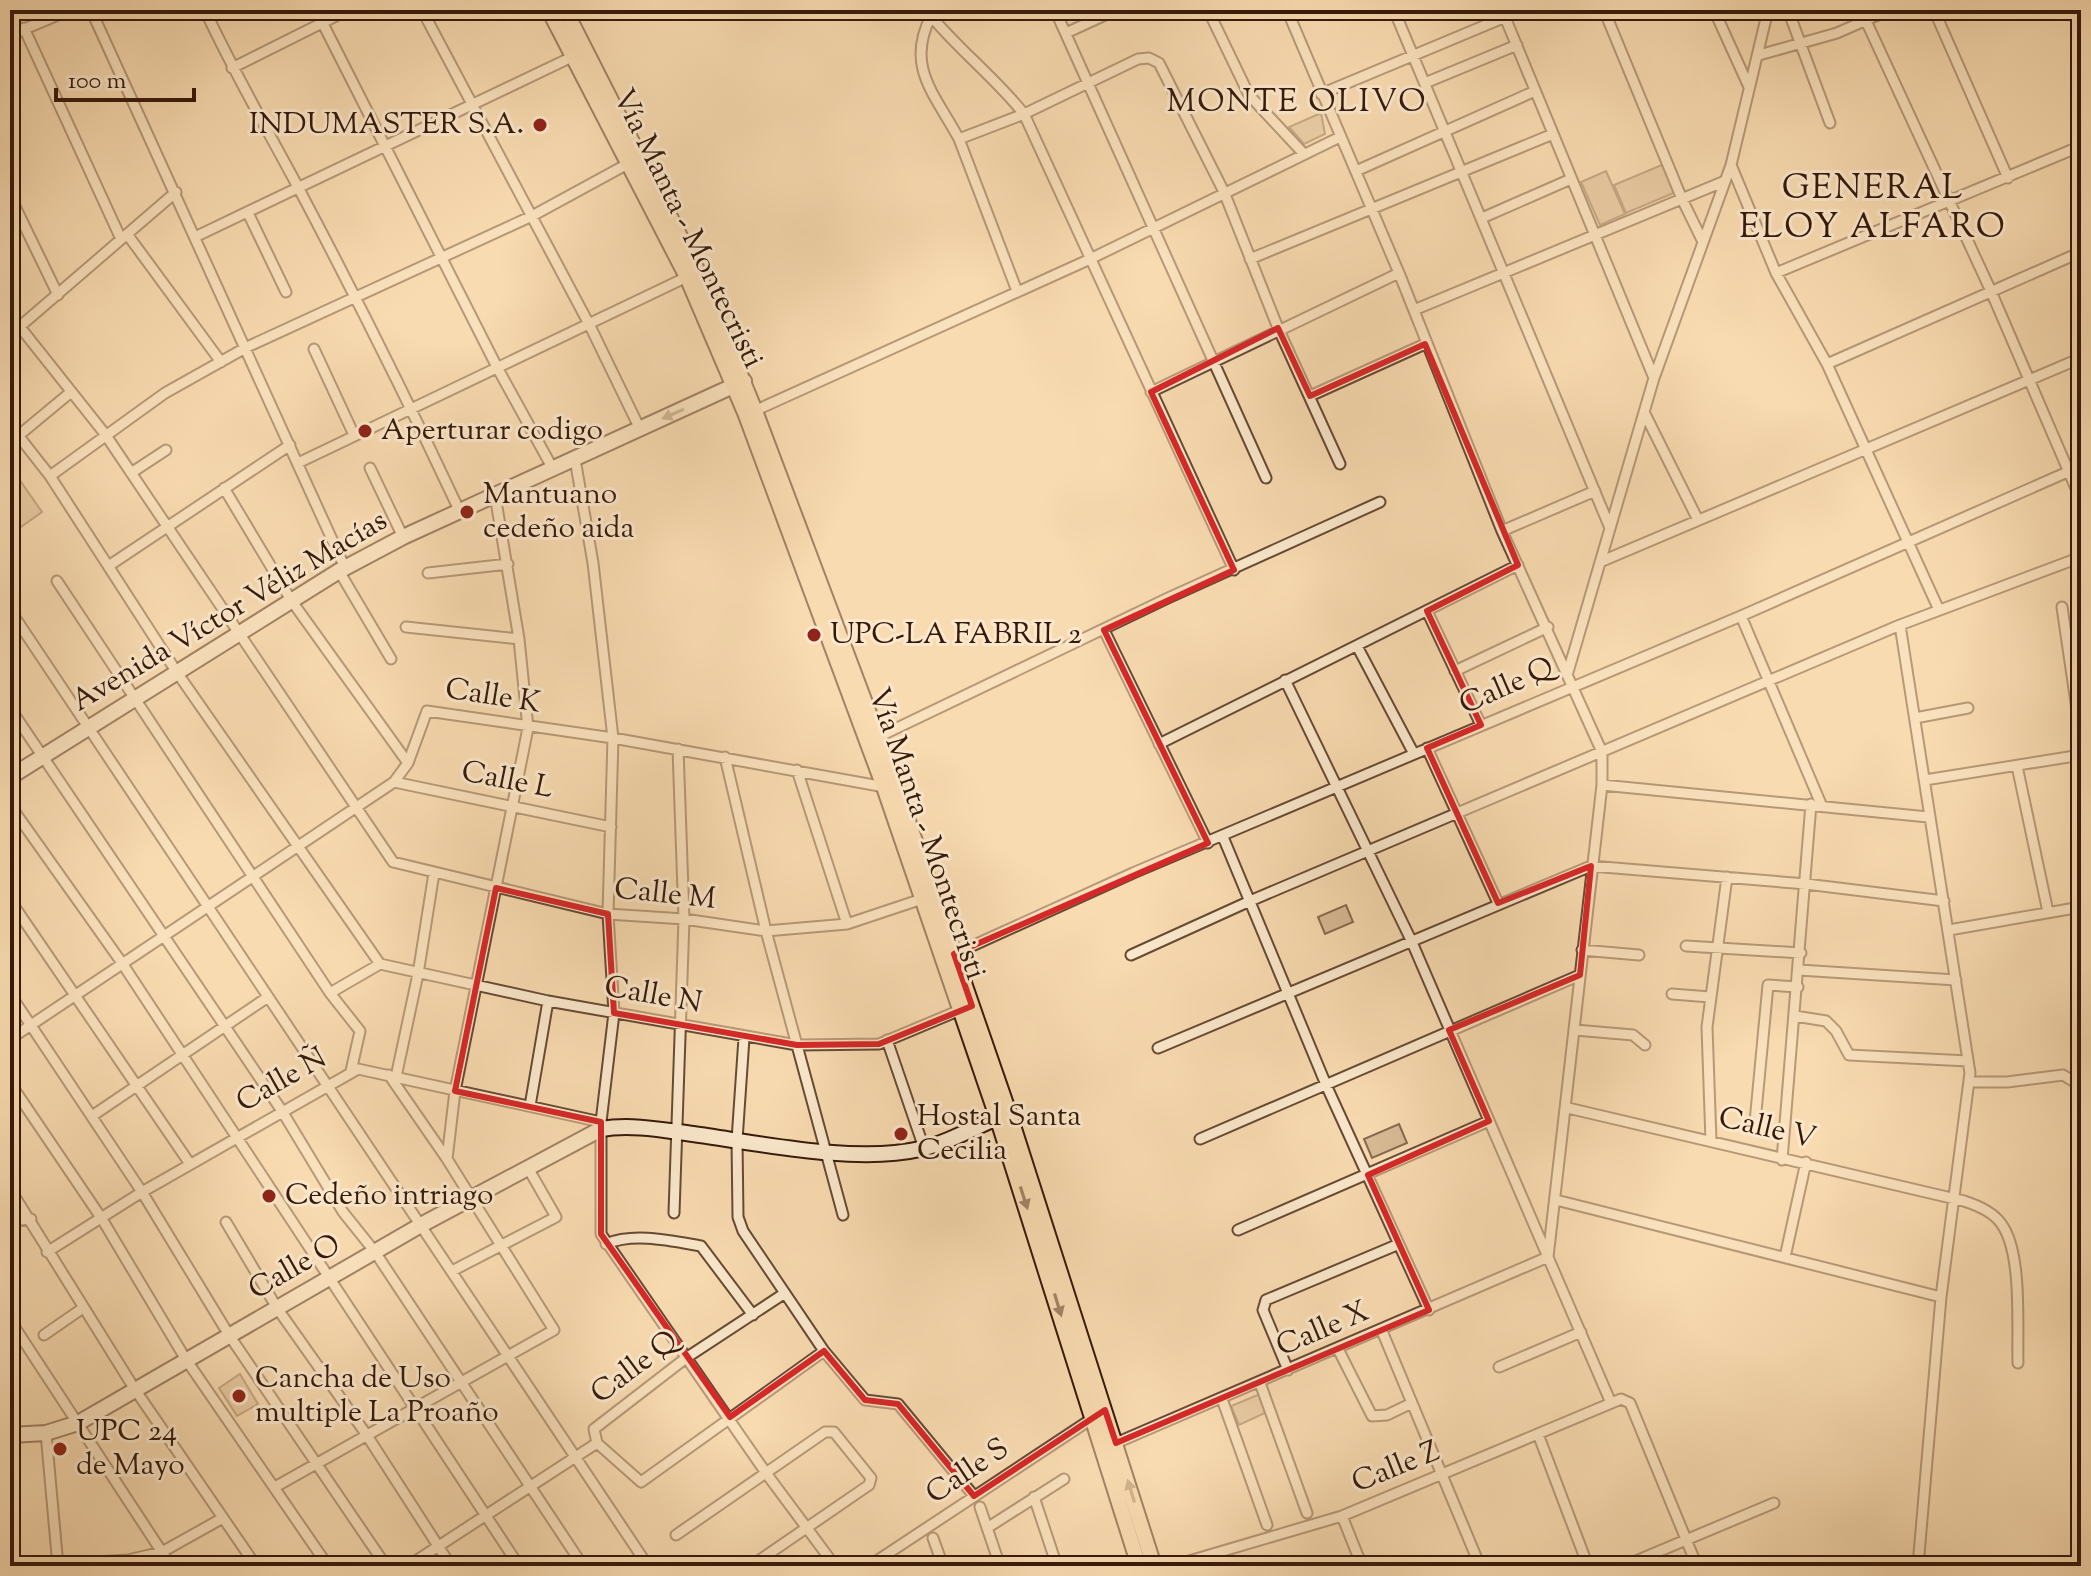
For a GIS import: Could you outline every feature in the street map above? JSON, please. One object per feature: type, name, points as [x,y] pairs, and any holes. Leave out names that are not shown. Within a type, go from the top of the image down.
[{"type":"main road","name":"Vía Manta - Montecristi","points":[[549,10],[580,53],[636,160],[693,274],[751,413],[873,740],[1116,1443],[1145,1562]]},
{"type":"main road","name":"Vía Manta - Montecristi","points":[[565,10],[580,53]]},
{"type":"main road","name":"Vía Manta - Montecristi","points":[[1003,1115],[1093,1418],[1145,1562]]},
{"type":"street","points":[[17,32],[70,10]]},
{"type":"street","points":[[91,10],[247,347],[342,570],[391,659]]},
{"type":"street","points":[[205,10],[232,68],[299,189],[411,408],[460,512]]},
{"type":"street","points":[[316,10],[498,369],[553,469]]},
{"type":"street","points":[[232,68],[348,10]]},
{"type":"street","points":[[422,10],[590,326],[640,429]]},
{"type":"street","points":[[1055,10],[1266,478]]},
{"type":"street","points":[[1066,33],[1116,10]]},
{"type":"street","points":[[1208,10],[1249,95],[1304,154]]},
{"type":"street","points":[[1287,10],[1399,273],[1502,531],[1602,752],[1602,785],[1582,950],[1568,1108],[1548,1257]]},
{"type":"street","points":[[1394,10],[1610,528]]},
{"type":"street","points":[[1321,94],[1503,13],[1522,10]]},
{"type":"street","points":[[1604,10],[1682,199],[1703,242]]},
{"type":"street","points":[[1714,10],[1750,87]]},
{"type":"street","points":[[1568,672],[1654,378],[1731,165],[1768,10]]},
{"type":"street","points":[[1788,10],[1830,123]]},
{"type":"street","points":[[1861,10],[1947,203],[1990,289],[2081,500]]},
{"type":"street","points":[[1759,55],[1801,45],[1889,10]]},
{"type":"street","points":[[1934,10],[2008,178]]},
{"type":"street","points":[[928,13],[967,58],[996,80],[1024,114],[1088,260],[1234,570]]},
{"type":"street","points":[[928,13],[921,37],[919,65],[959,139],[1017,291]]},
{"type":"street","points":[[1503,13],[1654,378]]},
{"type":"street","points":[[10,19],[124,237],[221,362]]},
{"type":"street","points":[[1425,83],[1517,45]]},
{"type":"street","points":[[197,236],[580,53]]},
{"type":"street","points":[[959,139],[1024,114],[1138,59],[1149,58],[1159,63],[1224,192],[1278,328],[1340,464]]},
{"type":"street","points":[[1356,171],[1535,91]]},
{"type":"street","points":[[1250,259],[1553,134]]},
{"type":"street","points":[[751,413],[1088,260],[1340,137]]},
{"type":"street","points":[[1776,273],[2081,146]]},
{"type":"street","points":[[50,476],[165,393],[247,347],[532,216],[636,160]]},
{"type":"street","points":[[1731,165],[1776,273],[1827,364],[1939,610]]},
{"type":"street","points":[[1482,218],[1571,179]]},
{"type":"street","points":[[1414,310],[1725,181]]},
{"type":"street","points":[[10,335],[176,192]]},
{"type":"street","points":[[10,196],[58,295]]},
{"type":"street","points":[[248,213],[286,292]]},
{"type":"street","points":[[1827,364],[1990,289],[2081,252]]},
{"type":"street","points":[[1151,392],[1278,328],[1399,273]]},
{"type":"street","points":[[298,463],[590,326],[693,274]]},
{"type":"street","points":[[20,327],[105,434],[357,810]]},
{"type":"street","points":[[1310,396],[1425,344]]},
{"type":"street","points":[[314,349],[354,435]]},
{"type":"street","points":[[1600,562],[1866,452],[2081,358]]},
{"type":"street","name":"Avenida Víctor Véliz Macías","points":[[10,777],[236,633],[403,537],[739,384]]},
{"type":"street","points":[[18,436],[71,392]]},
{"type":"street","points":[[1644,412],[1698,520]]},
{"type":"street","points":[[10,425],[50,476],[176,671],[380,964],[330,993]]},
{"type":"street","points":[[110,565],[290,445]]},
{"type":"street","points":[[131,473],[166,450]]},
{"type":"street","points":[[575,459],[593,563],[613,738],[608,914],[614,1013],[601,1125],[601,1234],[766,1473],[835,1566]]},
{"type":"street","name":"Calle Q","points":[[948,957],[1573,684],[1741,616],[2081,466]]},
{"type":"street","points":[[370,468],[403,537]]},
{"type":"street","points":[[224,488],[291,600],[408,763]]},
{"type":"street","points":[[1502,531],[1595,491]]},
{"type":"street","points":[[447,1159],[455,1091],[528,728],[519,639],[495,495]]},
{"type":"street","points":[[873,740],[1380,502]]},
{"type":"street","points":[[1131,955],[1250,901],[1900,625],[2081,557]]},
{"type":"street","points":[[428,573],[508,564]]},
{"type":"street","points":[[1159,744],[1518,565]]},
{"type":"street","points":[[57,581],[330,993],[360,1031],[351,1071]]},
{"type":"street","points":[[2062,607],[2081,737]]},
{"type":"street","points":[[10,610],[648,1566]]},
{"type":"street","points":[[1427,611],[1481,725]]},
{"type":"street","points":[[1741,616],[1816,804],[1782,1160]]},
{"type":"street","points":[[1900,625],[1928,817],[1949,930],[1969,1082],[1941,1297],[1918,1566]]},
{"type":"street","points":[[406,627],[519,639]]},
{"type":"street","points":[[1455,671],[1548,627]]},
{"type":"street","points":[[1104,630],[1208,843]]},
{"type":"street","points":[[1357,646],[1414,754]]},
{"type":"street","points":[[2070,655],[2081,653]]},
{"type":"street","points":[[1285,680],[1411,940],[1611,1403]]},
{"type":"street","points":[[10,708],[282,1111],[343,1212],[375,1252],[583,1566]]},
{"type":"street","points":[[1915,718],[1968,708]]},
{"type":"street","name":"Calle K","points":[[10,1039],[163,934],[357,810],[394,782],[408,763],[427,711],[613,738],[890,788]]},
{"type":"street","points":[[1427,748],[1498,903]]},
{"type":"street","points":[[674,1213],[684,919],[678,749]]},
{"type":"street","points":[[1925,780],[2081,755]]},
{"type":"street","points":[[725,757],[766,931],[843,1215]]},
{"type":"street","points":[[2017,766],[2048,912]]},
{"type":"street","points":[[797,770],[847,924]]},
{"type":"street","name":"Calle L","points":[[394,782],[611,827]]},
{"type":"street","points":[[1602,785],[1928,817]]},
{"type":"street","points":[[10,805],[122,963],[519,1566]]},
{"type":"street","name":"Calle M","points":[[357,810],[393,862],[608,914],[684,919],[766,931],[847,924],[926,898]]},
{"type":"street","points":[[1223,837],[1327,1087],[1429,1310]]},
{"type":"street","points":[[1158,1048],[1591,866],[1806,884],[1944,901]]},
{"type":"street","points":[[275,1487],[554,1330],[392,1076],[418,974],[434,873]]},
{"type":"street","points":[[1711,1141],[1713,1121],[1707,1072],[1710,997],[1727,877]]},
{"type":"street","points":[[10,900],[190,1164]]},
{"type":"street","points":[[1949,930],[2081,907]]},
{"type":"street","points":[[1686,946],[1801,953]]},
{"type":"street","points":[[1582,950],[1639,955]]},
{"type":"street","name":"Calle N","points":[[380,964],[548,1001],[797,1045],[879,1044],[966,1008]]},
{"type":"street","points":[[1799,970],[1956,980]]},
{"type":"street","points":[[1200,1139],[1294,1097],[1327,1087],[1449,1030],[1580,975]]},
{"type":"street","points":[[1755,1122],[1768,985],[1798,987]]},
{"type":"street","points":[[10,994],[142,1192],[229,1335],[386,1566]]},
{"type":"street","points":[[1672,994],[1710,997]]},
{"type":"street","points":[[92,1116],[268,997]]},
{"type":"street","points":[[530,1106],[548,1001]]},
{"type":"street","points":[[1795,1016],[1826,1021],[1836,1031],[1849,1055],[1968,1061]]},
{"type":"street","points":[[1575,1030],[1633,1035],[1645,1045]]},
{"type":"street","points":[[744,1038],[737,1140],[738,1217],[743,1231],[824,1351],[865,1400],[898,1404],[974,1496]]},
{"type":"street","points":[[887,1040],[924,1148]]},
{"type":"street","name":"Calle Ñ","points":[[47,1252],[142,1192],[351,1071],[365,1069],[601,1125],[825,1151],[892,1152],[924,1148],[1003,1115]]},
{"type":"street","points":[[1969,1082],[2007,1082],[2063,1075],[2076,1083],[2081,1103]]},
{"type":"street","points":[[10,1083],[102,1219],[185,1358],[328,1566]]},
{"type":"street","name":"Calle V","points":[[1568,1108],[1782,1160],[1806,1162],[1955,1199],[1991,1213],[2006,1230],[2015,1277],[2018,1363]]},
{"type":"street","points":[[1238,1230],[1489,1121]]},
{"type":"street","name":"Calle O","points":[[10,1435],[46,1433],[78,1423],[185,1358],[601,1125]]},
{"type":"street","points":[[1785,1257],[1806,1162]]},
{"type":"street","points":[[452,1271],[556,1217],[528,1168]]},
{"type":"street","points":[[10,1189],[134,1388],[256,1566]]},
{"type":"street","points":[[1556,1200],[1941,1297]]},
{"type":"street","points":[[10,1221],[31,1219]]},
{"type":"street","points":[[226,1222],[277,1308],[366,1434],[451,1566]]},
{"type":"street","points":[[606,1244],[638,1239],[701,1246],[753,1315]]},
{"type":"street","points":[[1288,1370],[1263,1310],[1266,1300],[1399,1244]]},
{"type":"street","name":"Calle X","points":[[1116,1443],[1548,1257]]},
{"type":"street","name":"Calle Q","points":[[408,1566],[597,1443],[594,1429],[686,1358],[785,1293]]},
{"type":"street","points":[[44,1335],[83,1308]]},
{"type":"street","points":[[10,1320],[171,1566]]},
{"type":"street","points":[[1382,1331],[1480,1566]]},
{"type":"street","points":[[1499,1367],[1581,1332]]},
{"type":"street","points":[[1338,1349],[1372,1416],[1387,1415],[1412,1403]]},
{"type":"street","points":[[597,1443],[641,1482],[824,1351]]},
{"type":"street","points":[[1260,1383],[1307,1513]]},
{"type":"street","points":[[1222,1399],[1267,1525]]},
{"type":"street","name":"Calle Z","points":[[1172,1566],[1342,1516],[1621,1399],[1630,1403],[1687,1539]]},
{"type":"street","name":"Calle S","points":[[869,1566],[1093,1418]]},
{"type":"street","points":[[676,1535],[829,1431],[834,1432],[871,1478],[869,1485],[751,1566]]},
{"type":"street","points":[[46,1433],[58,1565]]},
{"type":"street","points":[[1538,1434],[1588,1566]]},
{"type":"street","points":[[987,1528],[1064,1479]]},
{"type":"street","points":[[1034,1497],[1057,1566]]},
{"type":"street","points":[[1624,1566],[1774,1503]]},
{"type":"street","points":[[980,1507],[1000,1566]]},
{"type":"street","points":[[1342,1516],[1362,1566]]},
{"type":"street","points":[[31,1566],[128,1563],[162,1552],[221,1519]]},
{"type":"street","points":[[933,1538],[943,1566]]},
{"type":"street","points":[[1687,1539],[1697,1566]]},
{"type":"street","points":[[1117,1566],[1145,1562]]},
{"type":"highlighted area","points":[[1278,328],[1310,396],[1425,344],[1518,565],[1427,611],[1481,725],[1427,748],[1498,903],[1591,866],[1580,975],[1449,1030],[1489,1121],[1368,1175],[1429,1310],[1116,1443],[1105,1410],[974,1496],[898,1404],[865,1400],[824,1351],[730,1417],[601,1234],[601,1122],[455,1091],[496,888],[608,914],[614,1013],[797,1045],[879,1044],[972,1006],[954,954],[1208,843],[1104,630],[1234,570],[1151,392]]},
{"type":"shaded area","points":[[1321,113],[1325,134],[1304,144],[1289,127]]},
{"type":"shaded area","points":[[1664,164],[1676,192],[1626,213],[1614,185]]},
{"type":"shaded area","points":[[1606,171],[1625,214],[1600,225],[1581,182]]},
{"type":"shaded area","points":[[10,466],[42,512],[18,529],[10,515]]},
{"type":"shaded area","points":[[1346,905],[1353,922],[1325,934],[1318,917]]},
{"type":"shaded area","points":[[1399,1124],[1407,1143],[1372,1158],[1364,1139]]},
{"type":"shaded area","name":"Cancha de Uso multiple La Proaño","points":[[240,1374],[258,1404],[237,1416],[219,1388]]},
{"type":"shaded area","points":[[1260,1394],[1267,1412],[1239,1425],[1231,1406]]},
{"type":"place","name":"INDUMASTER S.A.","points":[[540,125]]},
{"type":"place","name":"Aperturar codigo","points":[[365,431]]},
{"type":"place","name":"Mantuano cedeño aida","points":[[467,512]]},
{"type":"place","name":"UPC-LA FABRIL 2","points":[[814,635]]},
{"type":"place","name":"Hostal Santa Cecilia","points":[[901,1134]]},
{"type":"place","name":"Cedeño intriago","points":[[269,1196]]},
{"type":"place","name":"Cancha de Uso multiple La Proaño","points":[[239,1396]]},
{"type":"place","name":"UPC 24 de Mayo","points":[[60,1449]]},
{"type":"district","name":"MONTE OLIVO","points":[[1297,103]]},
{"type":"district","name":"GENERAL ELOY ALFARO","points":[[1873,208]]}]
